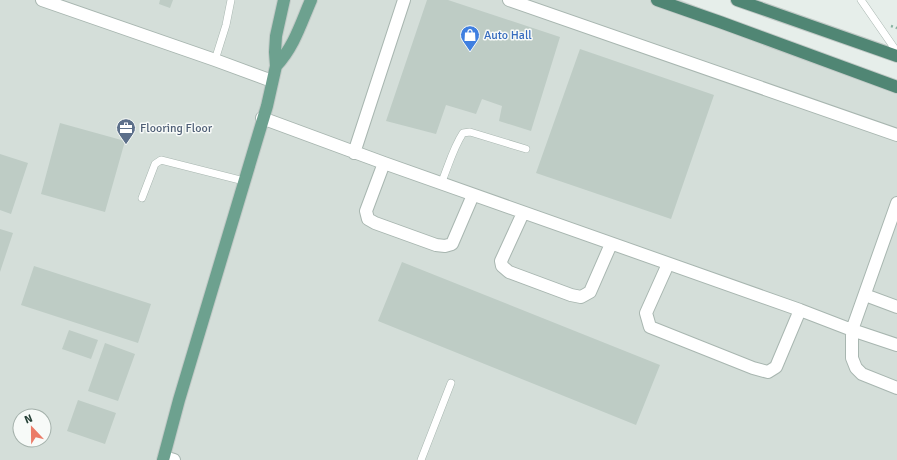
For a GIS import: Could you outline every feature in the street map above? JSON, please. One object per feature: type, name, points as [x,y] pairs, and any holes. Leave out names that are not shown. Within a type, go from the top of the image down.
[{"type":"highway","points":[[657,0],[897,87]]},
{"type":"highway","points":[[736,0],[897,56]]},
{"type":"main road","points":[[167,459],[179,400],[262,118],[267,106],[276,66],[276,36],[284,0]]},
{"type":"main road","points":[[276,66],[286,56],[292,46],[311,0]]},
{"type":"street","points":[[42,0],[272,81]]},
{"type":"street","points":[[354,152],[404,0]]},
{"type":"street","points":[[509,0],[897,135]]},
{"type":"street","points":[[262,118],[384,164],[800,310],[897,346]]},
{"type":"street","points":[[384,164],[366,211],[368,219],[429,243],[445,246],[452,244],[473,195]]},
{"type":"street","points":[[897,203],[852,330],[852,358],[856,368],[862,374],[897,388]]},
{"type":"street","points":[[523,213],[501,261],[502,266],[509,272],[571,296],[581,297],[590,292],[611,244]]},
{"type":"street","points":[[668,264],[646,313],[650,327],[753,368],[768,372],[776,368],[800,310]]},
{"type":"street","points":[[865,295],[897,306]]},
{"type":"lane","points":[[215,60],[226,25],[231,0]]},
{"type":"lane","points":[[861,0],[897,52]]},
{"type":"lane","points":[[441,184],[463,133],[470,132],[526,149]]},
{"type":"lane","points":[[142,198],[155,164],[160,160],[244,181]]},
{"type":"lane","points":[[421,460],[451,383]]},
{"type":"shaded area","points":[[0,0],[681,0],[897,87],[897,460],[0,460]]},
{"type":"building","points":[[160,0],[173,0],[170,8],[159,4]]},
{"type":"building","points":[[427,0],[448,0],[560,37],[531,131],[499,121],[502,106],[482,99],[476,114],[446,105],[436,134],[386,121]]},
{"type":"building","points":[[580,49],[714,95],[671,219],[536,173]]},
{"type":"building","points":[[60,123],[125,141],[105,212],[41,194]]},
{"type":"building","points":[[0,154],[28,163],[11,214],[0,210]]},
{"type":"building","points":[[0,229],[13,233],[0,272]]},
{"type":"building","points":[[402,262],[660,365],[636,425],[378,321]]},
{"type":"building","points":[[34,266],[151,304],[138,343],[21,305]]},
{"type":"building","points":[[69,330],[98,340],[91,359],[62,349]]},
{"type":"building","points":[[105,343],[135,354],[118,401],[88,391]]},
{"type":"building","points":[[78,400],[116,413],[105,444],[67,431]]},
{"type":"place","name":"Auto Hall","points":[[470,52]]},
{"type":"place","name":"Flooring Floor","points":[[126,145]]}]
